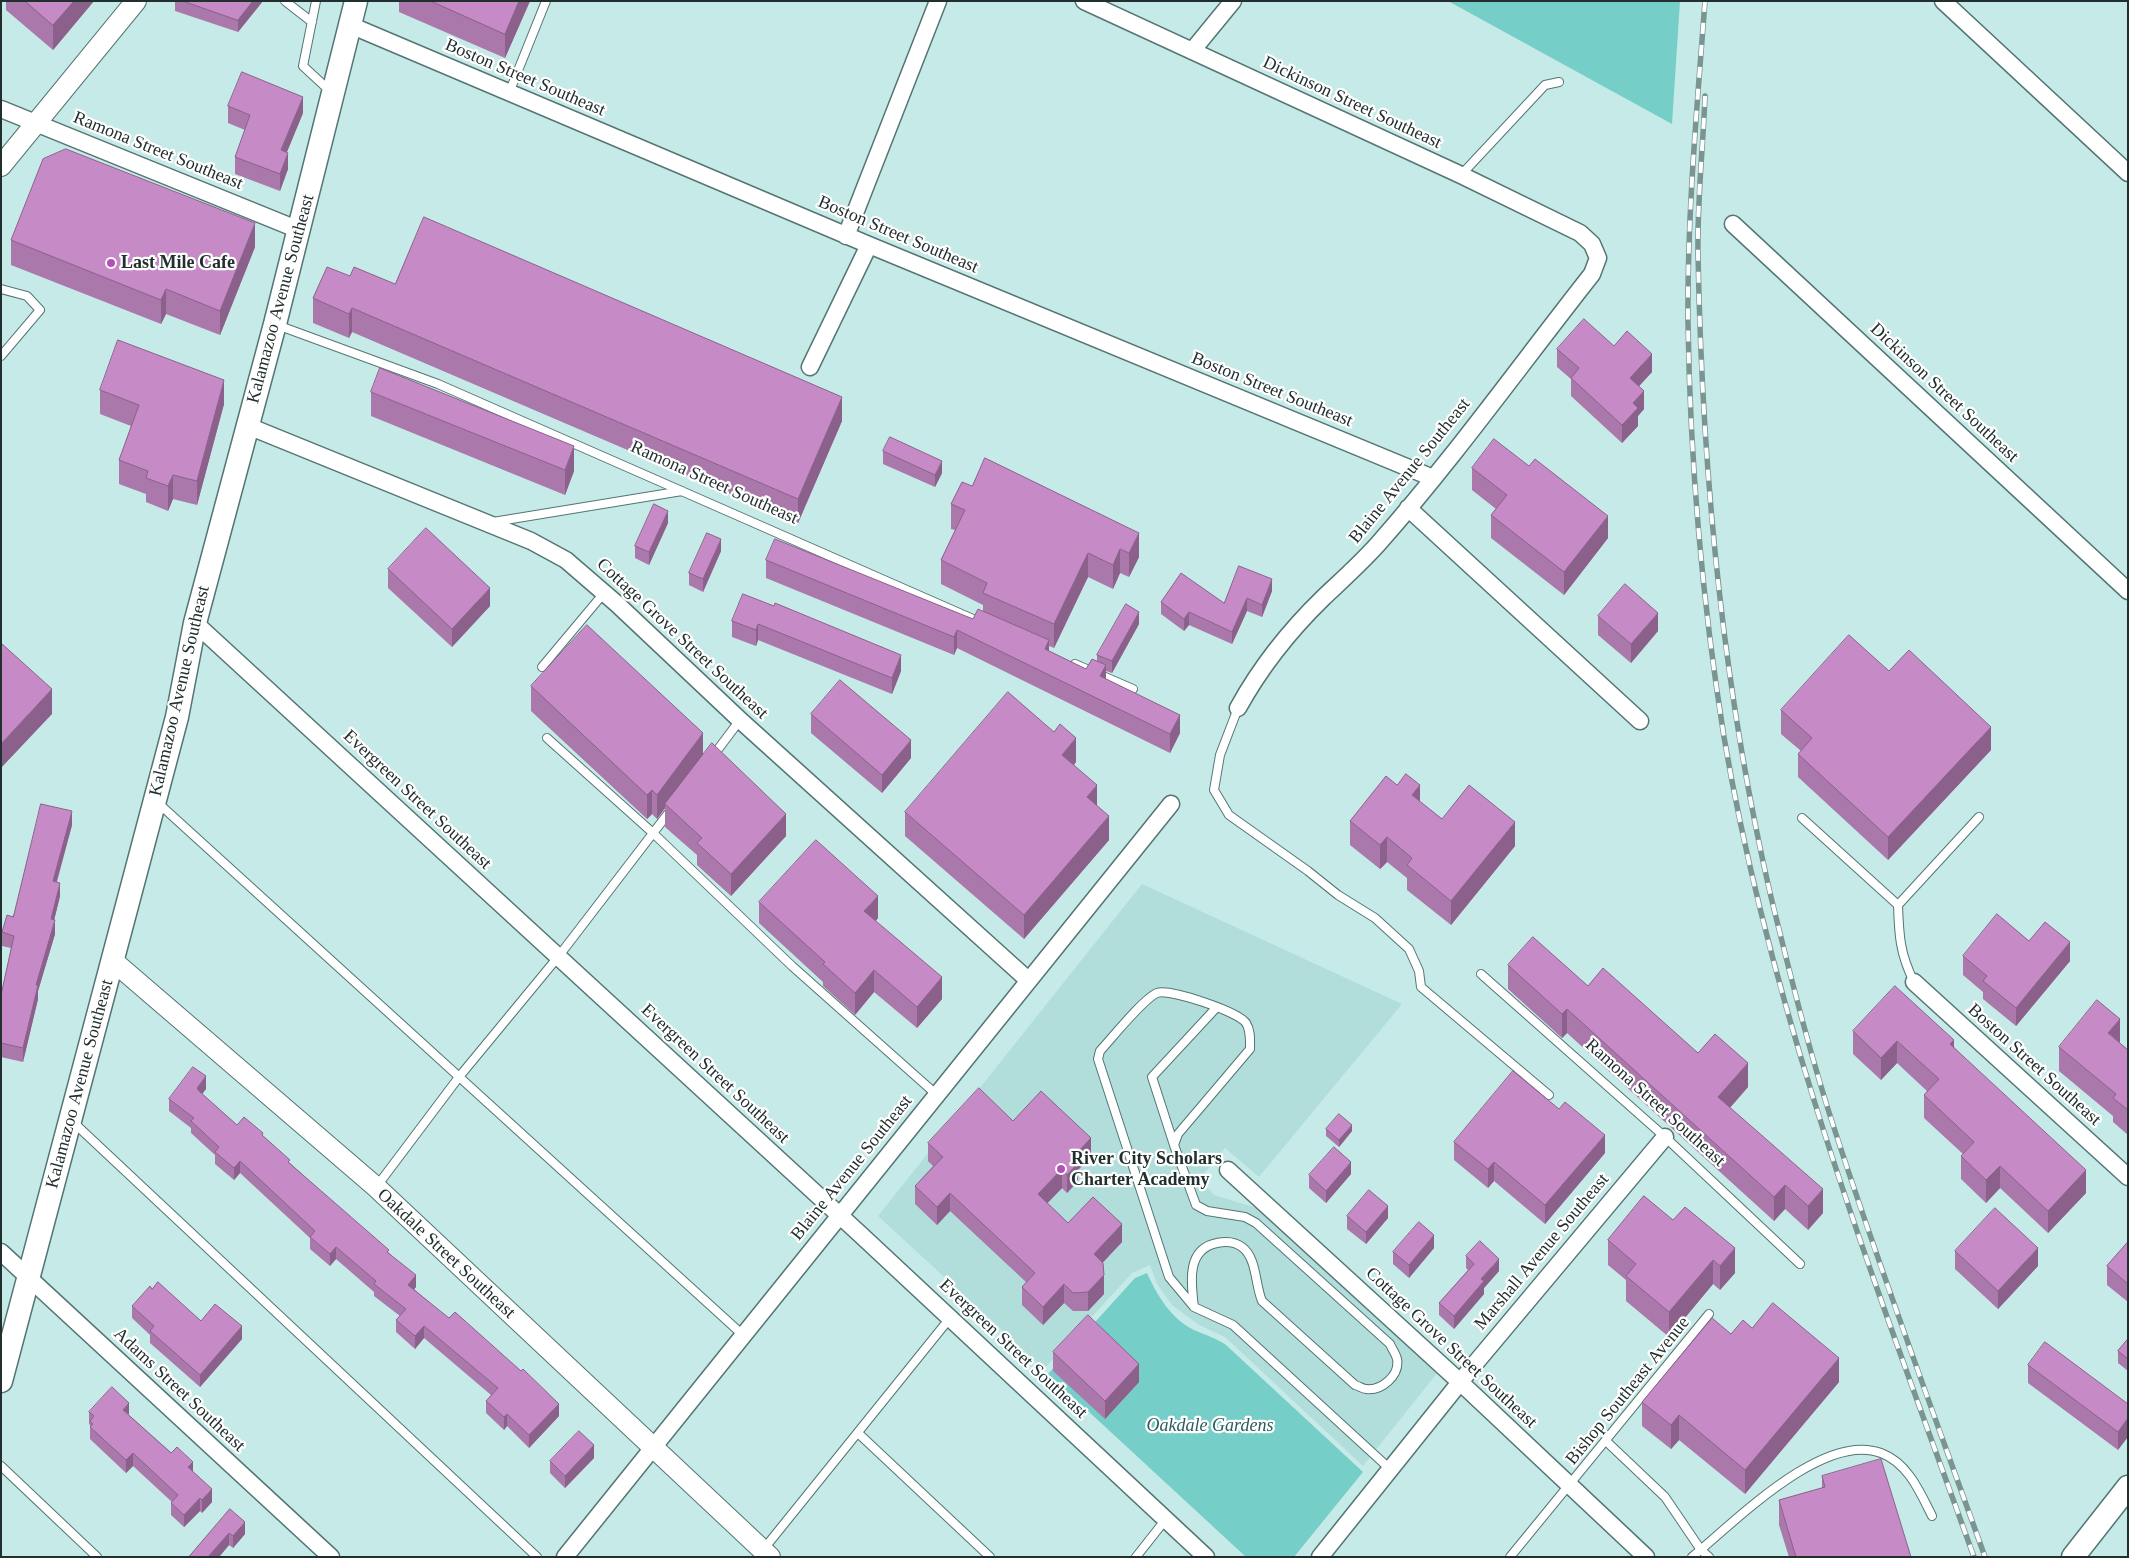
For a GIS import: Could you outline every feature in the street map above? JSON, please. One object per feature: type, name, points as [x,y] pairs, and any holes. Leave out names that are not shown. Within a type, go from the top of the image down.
[{"type":"main road","name":"Kalamazoo Avenue Southeast","points":[[1,1381],[177,717],[195,623],[275,324],[356,1]]},
{"type":"main road","points":[[2073,1557],[2128,1487]]},
{"type":"street","points":[[1,166],[136,1]]},
{"type":"street","points":[[846,236],[938,1]]},
{"type":"street","name":"Dickinson Street Southeast","points":[[1084,1],[1462,175],[1580,233],[1587,238],[1596,251]]},
{"type":"street","points":[[1192,51],[1233,1]]},
{"type":"street","points":[[1943,1],[2128,173]]},
{"type":"street","name":"Boston Street Southeast","points":[[350,25],[869,246],[1433,478]]},
{"type":"street","name":"Ramona Street Southeast","points":[[1,109],[299,230]]},
{"type":"street","name":"Dickinson Street Southeast","points":[[1732,224],[2128,591]]},
{"type":"street","points":[[810,367],[869,246]]},
{"type":"street","name":"Blaine Avenue Southeast","points":[[1238,708],[1246,694],[1293,632],[1322,599],[1377,545],[1433,478],[1592,274],[1598,258],[1596,251]]},
{"type":"street","name":"Cottage Grove Street Southeast","points":[[248,426],[531,541],[566,560],[1028,980]]},
{"type":"street","points":[[1408,508],[1640,721]]},
{"type":"street","name":"Evergreen Street Southeast","points":[[195,623],[840,1216],[1206,1557]]},
{"type":"street","name":"Blaine Avenue Southeast","points":[[565,1557],[654,1449],[1028,980],[1171,804]]},
{"type":"street","name":"Oakdale Street Southeast","points":[[113,961],[376,1188],[654,1449],[763,1555]]},
{"type":"street","name":"Boston Street Southeast","points":[[1914,982],[2128,1177]]},
{"type":"street","name":"Marshall Avenue Southeast","points":[[1320,1557],[1460,1382],[1664,1137]]},
{"type":"street","name":"Cottage Grove Street Southeast","points":[[1228,1170],[1460,1382],[1646,1557]]},
{"type":"street","name":"Adams Street Southeast","points":[[1,1252],[331,1557]]},
{"type":"lane","points":[[285,1],[312,22]]},
{"type":"lane","points":[[316,1],[303,66],[333,94]]},
{"type":"lane","points":[[509,93],[546,1]]},
{"type":"lane","points":[[1462,175],[1545,85],[1559,82]]},
{"type":"lane","points":[[1,289],[27,296],[40,310],[1,356]]},
{"type":"lane","name":"Ramona Street Southeast","points":[[275,324],[438,384],[989,626]]},
{"type":"lane","points":[[484,523],[682,491]]},
{"type":"lane","points":[[542,667],[604,593]]},
{"type":"lane","points":[[1070,662],[1133,689]]},
{"type":"lane","points":[[1238,708],[1220,755],[1214,790],[1229,816],[1382,924],[1409,949],[1419,971],[1421,987],[1548,1095]]},
{"type":"lane","points":[[706,766],[740,720]]},
{"type":"lane","points":[[546,738],[653,833],[792,966],[937,1095]]},
{"type":"lane","points":[[154,799],[744,1336]]},
{"type":"lane","points":[[376,1188],[459,1077],[558,957],[677,803]]},
{"type":"lane","points":[[1914,982],[1904,963],[1899,941],[1898,905],[1980,817]]},
{"type":"lane","points":[[1802,818],[1898,905]]},
{"type":"lane","name":"Ramona Street Southeast","points":[[1481,974],[1664,1137],[1800,1264]]},
{"type":"lane","points":[[1174,1145],[1178,1134],[1250,1049],[1250,1034],[1245,1022],[1236,1014],[1175,993],[1157,993],[1147,1000],[1100,1051],[1098,1059],[1169,1277],[1194,1307],[1233,1325],[1390,1469]]},
{"type":"lane","points":[[1194,1307],[1190,1277],[1194,1261],[1202,1249],[1211,1244],[1228,1240],[1243,1247],[1252,1261],[1262,1301],[1355,1385],[1366,1389],[1376,1388],[1388,1381],[1395,1372],[1397,1360],[1390,1344],[1256,1223],[1245,1217],[1207,1211],[1196,1205],[1152,1078],[1216,1008]]},
{"type":"lane","points":[[71,1120],[537,1557]]},
{"type":"lane","name":"Bishop Southeast Avenue","points":[[1510,1557],[1709,1314]]},
{"type":"lane","points":[[763,1555],[950,1318]]},
{"type":"lane","points":[[858,1433],[990,1557]]},
{"type":"lane","points":[[1606,1441],[1665,1497],[1701,1550],[1709,1557]]},
{"type":"lane","points":[[1692,1557],[1800,1469],[1832,1454],[1860,1448],[1882,1453],[1898,1464],[1916,1483],[1932,1516]]},
{"type":"lane","points":[[1,1466],[97,1557]]},
{"type":"lane","points":[[1136,1557],[1166,1519]]},
{"type":"shaded area","name":"River City Scholars Charter Academy","points":[[1142,884],[1402,1004],[1259,1177],[1225,1148],[1202,1176],[1206,1186],[1214,1195],[1260,1209],[1438,1372],[1363,1466],[1225,1337],[1199,1325],[1172,1305],[1157,1284],[1150,1265],[1132,1273],[1044,1369],[878,1216]]},
{"type":"green space","points":[[1448,1],[1680,1],[1672,124]]},
{"type":"green space","name":"Oakdale Gardens","points":[[1147,1273],[1160,1298],[1178,1320],[1226,1345],[1363,1472],[1294,1557],[1246,1557],[1048,1374],[1135,1278]]},
{"type":"building","points":[[25,1],[74,1],[53,25]]},
{"type":"building","points":[[183,1],[253,1],[238,20]]},
{"type":"building","points":[[431,1],[519,1],[505,34]]},
{"type":"building","points":[[242,72],[303,97],[281,150],[288,153],[280,174],[235,157],[250,115],[228,106]]},
{"type":"building","points":[[66,149],[255,223],[220,311],[166,289],[161,300],[11,240],[43,159]]},
{"type":"building","points":[[424,217],[842,397],[798,499],[352,308],[349,314],[313,298],[327,267],[350,276],[354,267],[395,284]]},
{"type":"building","points":[[1584,319],[1614,346],[1627,331],[1652,354],[1630,378],[1644,391],[1633,403],[1638,408],[1622,425],[1571,378],[1579,368],[1557,349]]},
{"type":"building","points":[[118,340],[224,380],[197,481],[173,475],[168,486],[146,478],[148,471],[119,460],[139,405],[100,390]]},
{"type":"building","points":[[380,368],[574,446],[565,470],[371,392]]},
{"type":"building","points":[[890,437],[942,461],[935,475],[883,451]]},
{"type":"building","points":[[1494,439],[1529,466],[1535,459],[1608,516],[1564,572],[1491,515],[1507,495],[1472,468]]},
{"type":"building","points":[[985,458],[1139,533],[1129,553],[1120,549],[1113,565],[1088,553],[1054,624],[983,593],[987,583],[941,560],[965,510],[951,504],[962,482],[972,486]]},
{"type":"building","points":[[654,504],[668,511],[649,552],[635,546]]},
{"type":"building","points":[[426,528],[490,588],[452,629],[388,569]]},
{"type":"building","points":[[707,533],[721,539],[703,579],[689,573]]},
{"type":"building","points":[[775,539],[973,619],[978,609],[1049,640],[1045,649],[1086,669],[1092,659],[1106,665],[1100,676],[1180,715],[1170,734],[957,630],[954,637],[766,560]]},
{"type":"building","points":[[1239,566],[1272,579],[1262,605],[1247,598],[1232,632],[1189,612],[1184,619],[1161,602],[1181,573],[1224,603]]},
{"type":"building","points":[[1625,584],[1658,613],[1631,644],[1598,616]]},
{"type":"building","points":[[743,594],[774,606],[775,603],[901,655],[892,678],[758,624],[756,630],[732,621]]},
{"type":"building","points":[[1126,604],[1139,612],[1112,661],[1097,655]]},
{"type":"building","points":[[587,625],[703,733],[657,795],[652,790],[647,795],[531,686]]},
{"type":"building","points":[[1849,635],[1889,671],[1909,650],[1991,727],[1888,837],[1798,754],[1812,738],[1781,710]]},
{"type":"building","points":[[1,643],[52,689],[1,744]]},
{"type":"building","points":[[840,680],[911,740],[882,775],[811,714]]},
{"type":"building","points":[[1008,692],[1054,732],[1060,724],[1076,738],[1062,755],[1097,785],[1087,797],[1109,816],[1024,915],[905,812]]},
{"type":"building","points":[[712,743],[786,814],[731,874],[697,843],[702,838],[665,804]]},
{"type":"building","points":[[1406,774],[1420,785],[1412,795],[1442,819],[1469,785],[1515,822],[1451,901],[1407,865],[1412,858],[1387,837],[1380,845],[1350,821],[1386,776],[1397,785]]},
{"type":"building","points":[[41,804],[72,811],[53,881],[60,883],[51,919],[55,920],[36,985],[38,985],[23,1048],[1,1043],[1,995],[14,936],[2,932],[7,915],[13,917]]},
{"type":"building","points":[[816,840],[878,896],[864,911],[942,977],[917,1007],[874,970],[855,993],[823,964],[825,962],[759,902]]},
{"type":"building","points":[[1997,914],[2029,941],[2045,922],[2070,942],[2016,1008],[1983,981],[1987,976],[1963,956]]},
{"type":"building","points":[[1533,937],[1588,986],[1603,968],[1698,1053],[1715,1034],[1748,1063],[1718,1097],[1823,1189],[1808,1206],[1785,1185],[1774,1197],[1567,1009],[1562,1014],[1508,965]]},
{"type":"building","points":[[1895,986],[1954,1040],[1950,1044],[2086,1170],[2048,1211],[2000,1166],[1986,1180],[1961,1156],[1974,1142],[1924,1095],[1939,1079],[1897,1041],[1881,1058],[1853,1031]]},
{"type":"building","points":[[2097,1000],[2120,1019],[2108,1033],[2128,1050],[2128,1110],[2113,1098],[2116,1094],[2059,1047]]},
{"type":"building","points":[[193,1067],[206,1076],[197,1088],[199,1091],[237,1125],[244,1117],[263,1133],[262,1135],[290,1160],[288,1162],[389,1250],[387,1252],[416,1275],[408,1285],[449,1318],[455,1312],[521,1371],[523,1369],[559,1404],[529,1435],[507,1414],[504,1417],[486,1401],[498,1388],[424,1326],[415,1336],[396,1320],[406,1309],[374,1284],[376,1281],[336,1247],[330,1254],[310,1237],[315,1231],[240,1161],[234,1168],[215,1152],[219,1147],[191,1121],[194,1118],[169,1099]]},
{"type":"building","points":[[1513,1071],[1559,1109],[1565,1102],[1605,1135],[1545,1205],[1494,1162],[1488,1169],[1454,1142]]},
{"type":"building","name":"River City Scholars Charter Academy","points":[[979,1088],[1013,1121],[1041,1091],[1091,1138],[1072,1158],[1078,1163],[1067,1175],[1062,1169],[1038,1194],[1068,1223],[1093,1197],[1122,1224],[1094,1254],[1103,1263],[1104,1275],[1088,1292],[1073,1293],[1064,1284],[1043,1307],[1022,1287],[1035,1273],[950,1193],[937,1207],[915,1186],[943,1157],[928,1143]]},
{"type":"building","points":[[1339,1114],[1352,1125],[1339,1140],[1326,1129]]},
{"type":"building","points":[[1334,1147],[1351,1162],[1326,1191],[1309,1175]]},
{"type":"building","points":[[1369,1190],[1388,1206],[1366,1232],[1347,1216]]},
{"type":"building","points":[[1644,1196],[1673,1220],[1685,1207],[1735,1248],[1720,1266],[1713,1260],[1669,1312],[1626,1276],[1636,1264],[1608,1240]]},
{"type":"building","points":[[1995,1208],[2038,1248],[1998,1291],[1955,1251]]},
{"type":"building","points":[[1419,1222],[1434,1235],[1409,1265],[1393,1252]]},
{"type":"building","points":[[1480,1241],[1499,1259],[1481,1279],[1484,1281],[1454,1316],[1439,1303],[1474,1264],[1466,1256]]},
{"type":"building","points":[[2128,1242],[2128,1284],[2107,1266]]},
{"type":"building","points":[[158,1282],[201,1321],[215,1304],[242,1326],[200,1375],[150,1331],[154,1326],[132,1306],[150,1286],[152,1289]]},
{"type":"building","points":[[1773,1303],[1839,1358],[1745,1470],[1679,1415],[1671,1425],[1642,1402],[1712,1318],[1731,1334],[1743,1320],[1752,1328]]},
{"type":"building","points":[[1088,1315],[1139,1364],[1105,1401],[1053,1352]]},
{"type":"building","points":[[2128,1339],[2128,1359],[2118,1351]]},
{"type":"building","points":[[2045,1342],[2128,1404],[2128,1418],[2118,1432],[2028,1365]]},
{"type":"building","points":[[112,1387],[129,1403],[123,1410],[171,1453],[177,1447],[193,1462],[188,1467],[212,1489],[202,1500],[200,1498],[184,1515],[171,1503],[178,1495],[133,1453],[126,1460],[90,1427],[93,1424],[90,1421],[94,1416],[89,1412]]},
{"type":"building","points":[[579,1431],[594,1445],[565,1476],[550,1461]]},
{"type":"building","points":[[1881,1459],[1911,1557],[1796,1557],[1779,1500],[1825,1487],[1822,1476]]},
{"type":"building","points":[[230,1509],[245,1522],[233,1536],[229,1533],[208,1557],[189,1557]]},
{"type":"railway","points":[[1705,1],[1689,242],[1689,374],[1694,478],[1703,582],[1724,737],[1745,842],[1770,947],[1799,1050],[1865,1254],[1974,1557]]},
{"type":"railway","points":[[1705,96],[1698,234],[1704,416],[1710,497],[1727,658],[1754,818],[1786,958],[1828,1108],[1891,1295],[1985,1557]]},
{"type":"place","name":"Last Mile Cafe","points":[[111,263]]},
{"type":"place","name":"River City Scholars Charter Academy","points":[[1061,1169]]}]
